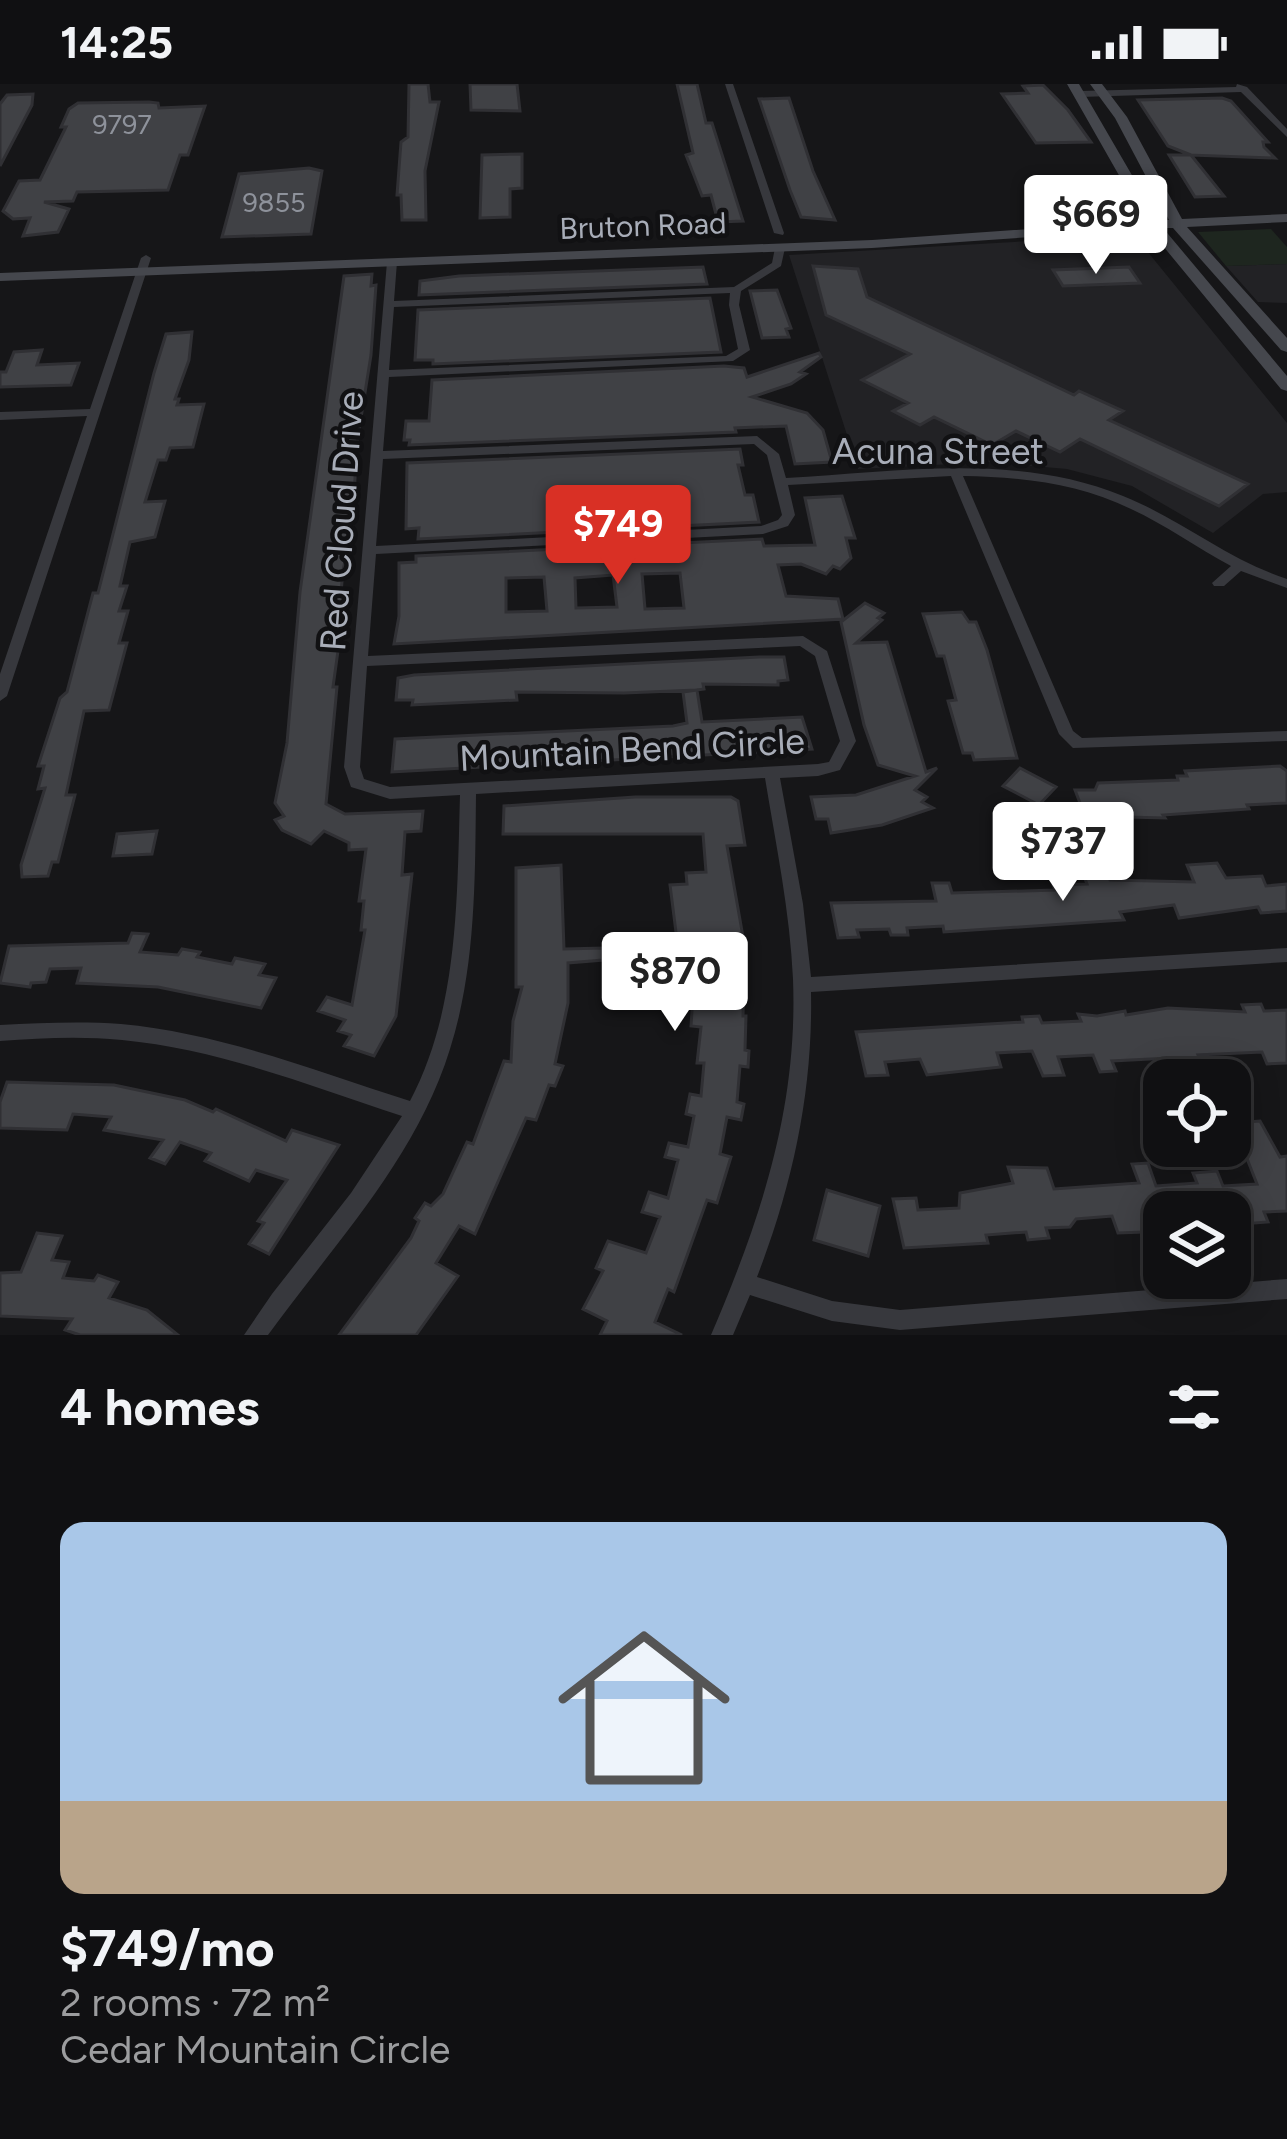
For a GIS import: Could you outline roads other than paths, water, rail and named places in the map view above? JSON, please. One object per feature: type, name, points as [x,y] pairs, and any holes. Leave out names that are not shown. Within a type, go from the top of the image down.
[{"type":"main road","points":[[1077,89],[1149,218],[1287,386]]},
{"type":"main road","points":[[1100,89],[1174,217],[1210,266],[1287,347]]},
{"type":"main road","name":"Bruton Road","points":[[1174,217],[1287,205]]},
{"type":"main road","name":"Bruton Road","points":[[0,277],[143,265],[935,234],[1149,218],[1287,218]]},
{"type":"main road","name":"Bruton Road","points":[[0,263],[143,265]]},
{"type":"street","points":[[389,304],[736,290],[777,264],[779,240],[729,84]]},
{"type":"street","points":[[1077,89],[1241,87],[1287,134]]},
{"type":"street","points":[[1265,112],[1287,111]]},
{"type":"street","name":"Red Cloud Drive","points":[[356,783],[352,767],[364,661],[392,255]]},
{"type":"street","points":[[0,696],[143,265]]},
{"type":"street","points":[[385,374],[729,359],[745,350],[734,305],[736,290]]},
{"type":"street","points":[[0,416],[94,412]]},
{"type":"street","points":[[372,550],[763,530],[783,523],[789,515],[766,446],[742,438],[379,454]]},
{"type":"street","points":[[956,474],[1066,734],[1078,745],[1287,736]]},
{"type":"street","name":"Acuna Street","points":[[780,482],[1015,474],[1088,487],[1144,509],[1239,566],[1287,584]]},
{"type":"street","points":[[1219,583],[1239,566]]},
{"type":"street","name":"Mountain Bend Circle","points":[[356,783],[391,793],[772,774],[834,766],[848,741],[822,654],[803,641],[364,661]]},
{"type":"street","points":[[722,1335],[746,1283],[792,1137],[802,986],[772,774]]},
{"type":"street","points":[[255,1335],[378,1169],[440,1055],[464,940],[468,789]]},
{"type":"street","points":[[802,986],[1287,955]]},
{"type":"street","points":[[0,1033],[116,1033],[196,1045],[413,1111]]},
{"type":"street","points":[[746,1283],[832,1311],[900,1320],[1287,1289]]}]
